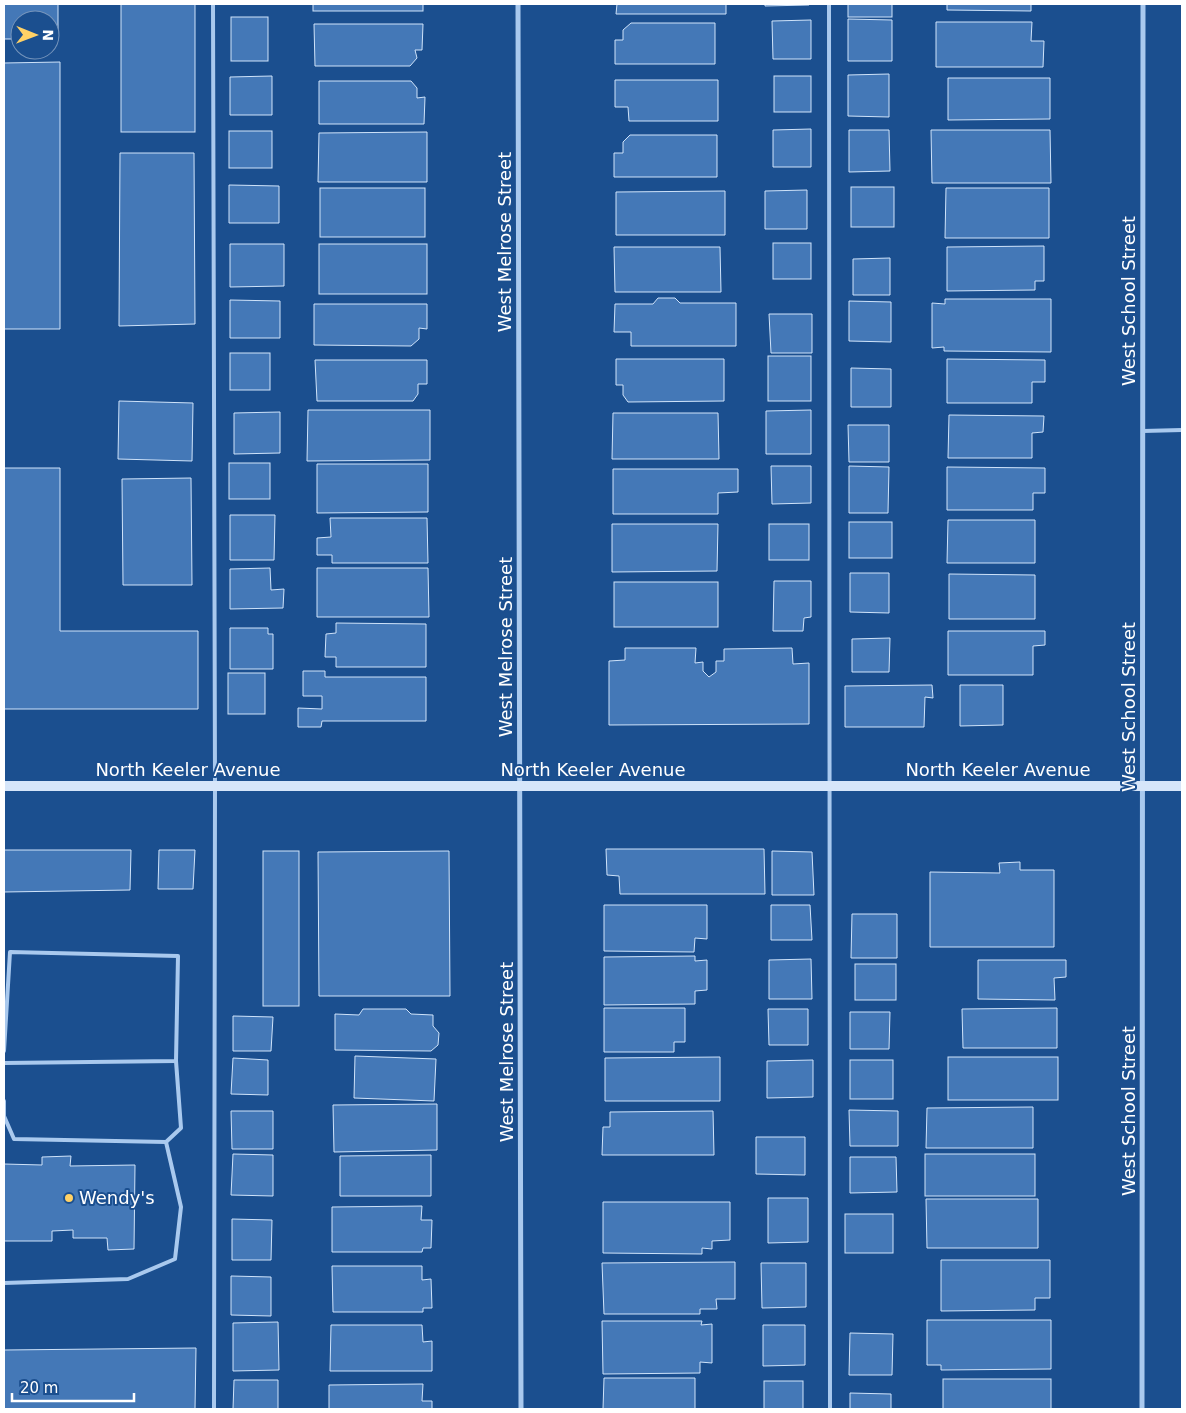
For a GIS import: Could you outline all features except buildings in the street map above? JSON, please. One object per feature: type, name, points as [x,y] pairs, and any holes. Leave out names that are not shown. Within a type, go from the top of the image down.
[{"type":"street","name":"West Melrose Street","points":[[518,4],[521,1409]]},
{"type":"street","name":"West School Street","points":[[1142,1409],[1143,4]]},
{"type":"street","name":"North Keeler Avenue","points":[[4,786],[1182,786]]},
{"type":"lane","points":[[213,4],[214,1409]]},
{"type":"lane","points":[[829,4],[830,1409]]},
{"type":"lane","points":[[1143,432],[1182,430]]},
{"type":"lane","points":[[4,1051],[10,952],[178,956],[176,1061],[181,1128],[166,1142],[14,1139],[4,1116],[4,1100]]},
{"type":"lane","points":[[4,1063],[176,1061]]},
{"type":"lane","points":[[4,1283],[128,1279],[175,1259],[181,1207],[166,1142]]},
{"type":"place","name":"Wendy's","points":[[69,1198]]}]
